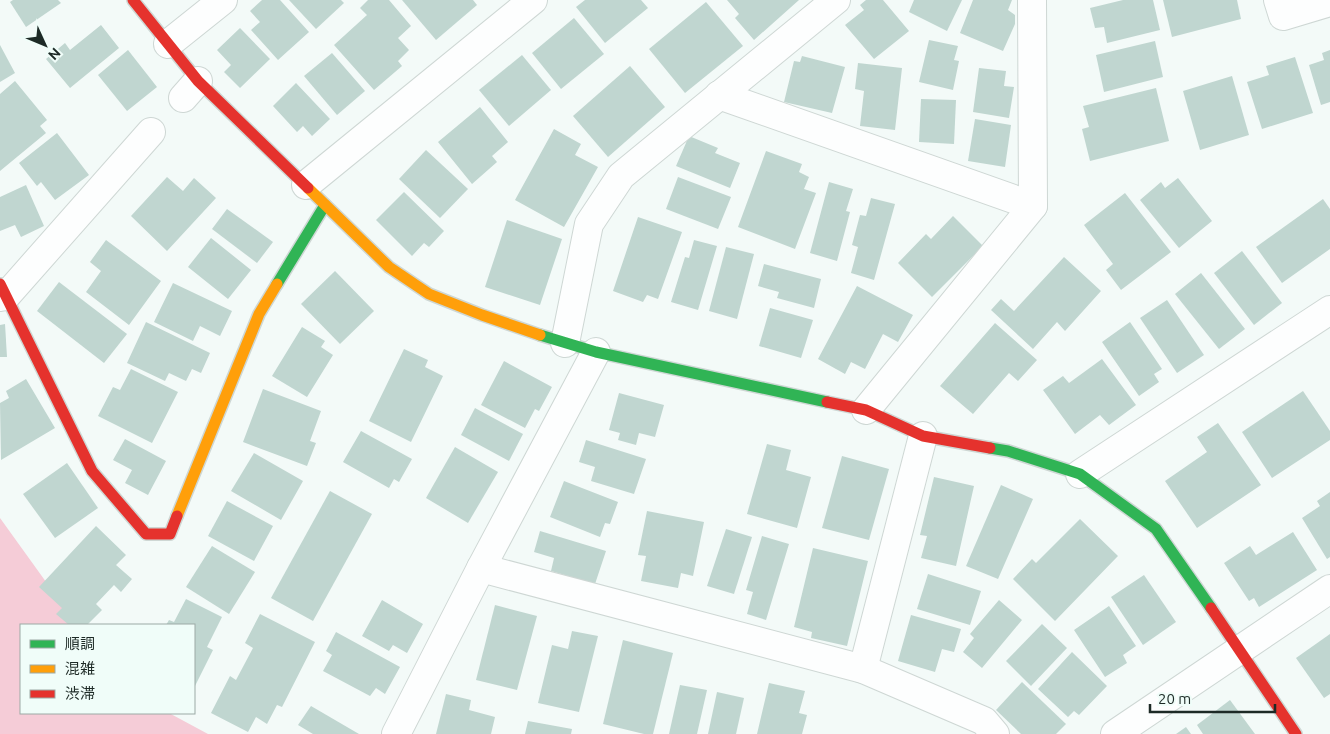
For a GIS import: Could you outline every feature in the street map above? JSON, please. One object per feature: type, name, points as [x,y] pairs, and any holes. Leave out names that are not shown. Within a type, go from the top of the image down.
[{"type":"street","points":[[133,0],[168,44],[190,90],[306,185],[389,267],[429,294],[482,315],[596,352],[866,410],[923,436],[1008,451],[1080,474],[1156,529],[1240,648],[1296,734]]},
{"type":"street","points":[[168,44],[223,0]]},
{"type":"street","points":[[306,185],[533,0]]},
{"type":"street","points":[[565,343],[589,224],[621,176],[836,0]]},
{"type":"street","points":[[866,410],[1032,206],[1032,0]]},
{"type":"street","points":[[1278,0],[1283,16],[1330,2]]},
{"type":"street","points":[[719,95],[1032,206]]},
{"type":"street","points":[[151,132],[2,292],[92,471],[146,534],[170,534],[259,314],[325,205]]},
{"type":"street","points":[[1080,474],[1330,310]]},
{"type":"street","points":[[396,734],[481,568],[596,352]]},
{"type":"street","points":[[863,669],[923,436]]},
{"type":"street","points":[[481,568],[863,669],[984,721],[995,734]]},
{"type":"street","points":[[1115,734],[1330,588]]},
{"type":"shaded area","points":[[0,518],[76,624],[20,624],[20,714],[171,714],[208,734],[0,734]]},
{"type":"building","points":[[13,0],[58,0],[61,3],[26,27],[10,2]]},
{"type":"building","points":[[262,0],[280,0],[309,32],[278,60],[251,30],[260,22],[250,11]]},
{"type":"building","points":[[289,0],[341,0],[344,3],[316,29]]},
{"type":"building","points":[[368,0],[389,0],[411,26],[398,38],[409,50],[398,61],[402,66],[374,90],[334,45],[367,15],[360,8]]},
{"type":"building","points":[[402,0],[473,0],[477,5],[436,40]]},
{"type":"building","points":[[585,0],[641,0],[648,8],[605,43],[576,7]]},
{"type":"building","points":[[727,0],[799,0],[754,40],[735,18],[739,14]]},
{"type":"building","points":[[866,0],[883,0],[909,31],[874,59],[845,25],[864,10],[860,5]]},
{"type":"building","points":[[914,0],[962,0],[947,31],[909,12]]},
{"type":"building","points":[[973,0],[1012,0],[1008,10],[1015,15],[1015,24],[1003,51],[960,33]]},
{"type":"building","points":[[1123,0],[1153,0],[1160,30],[1107,43],[1104,27],[1095,28],[1090,8]]},
{"type":"building","points":[[1163,0],[1237,0],[1241,19],[1172,37]]},
{"type":"building","points":[[706,2],[743,46],[685,93],[649,49]]},
{"type":"building","points":[[574,18],[604,54],[561,89],[532,53]]},
{"type":"building","points":[[101,25],[119,48],[70,88],[46,59],[65,43],[70,50]]},
{"type":"building","points":[[240,28],[270,59],[240,88],[224,72],[231,65],[217,50]]},
{"type":"building","points":[[929,40],[958,46],[954,60],[959,61],[953,90],[919,82]]},
{"type":"building","points":[[1155,41],[1163,77],[1104,92],[1096,55]]},
{"type":"building","points":[[0,45],[15,73],[0,82]]},
{"type":"building","points":[[128,50],[157,87],[127,111],[98,75]]},
{"type":"building","points":[[1330,50],[1330,102],[1321,105],[1309,65],[1324,60],[1322,53]]},
{"type":"building","points":[[332,53],[365,91],[337,115],[304,76]]},
{"type":"building","points":[[522,55],[551,90],[509,126],[479,90]]},
{"type":"building","points":[[802,56],[845,67],[832,113],[784,102],[794,61],[800,62]]},
{"type":"building","points":[[1295,57],[1313,113],[1262,129],[1247,82],[1269,75],[1266,66]]},
{"type":"building","points":[[858,63],[902,68],[895,130],[860,126],[864,91],[855,89]]},
{"type":"building","points":[[630,66],[665,107],[608,157],[573,116]]},
{"type":"building","points":[[979,68],[1006,71],[1004,86],[1014,87],[1009,118],[973,112]]},
{"type":"building","points":[[1232,76],[1249,135],[1200,150],[1183,91]]},
{"type":"building","points":[[15,81],[47,120],[40,126],[46,133],[0,171],[0,94]]},
{"type":"building","points":[[296,83],[330,119],[312,136],[303,126],[297,132],[273,106]]},
{"type":"building","points":[[1156,88],[1169,141],[1090,161],[1082,129],[1089,127],[1083,106]]},
{"type":"building","points":[[921,99],[956,100],[954,144],[919,142]]},
{"type":"building","points":[[480,107],[508,142],[492,156],[497,162],[472,184],[438,142]]},
{"type":"building","points":[[975,119],[1011,125],[1005,167],[968,161]]},
{"type":"building","points":[[554,129],[581,144],[575,155],[598,167],[564,227],[515,200]]},
{"type":"building","points":[[57,133],[89,175],[55,200],[41,182],[37,186],[19,163]]},
{"type":"building","points":[[689,136],[718,148],[715,153],[740,163],[730,188],[676,166]]},
{"type":"building","points":[[426,150],[468,189],[440,218],[399,179]]},
{"type":"building","points":[[766,151],[802,164],[799,172],[809,177],[804,189],[816,193],[795,249],[738,227]]},
{"type":"building","points":[[167,177],[183,191],[194,178],[216,198],[167,251],[131,216]]},
{"type":"building","points":[[678,177],[731,197],[718,229],[666,209]]},
{"type":"building","points":[[1178,178],[1212,221],[1179,248],[1140,200],[1161,182],[1165,188]]},
{"type":"building","points":[[829,182],[853,189],[846,211],[850,212],[837,261],[810,253]]},
{"type":"building","points":[[26,185],[44,226],[21,237],[15,225],[0,231],[0,197]]},
{"type":"building","points":[[404,192],[444,231],[429,247],[424,243],[412,256],[376,220]]},
{"type":"building","points":[[1125,193],[1171,252],[1121,290],[1106,270],[1113,264],[1084,225]]},
{"type":"building","points":[[871,198],[895,204],[874,280],[851,273],[858,247],[852,245],[860,215],[866,216]]},
{"type":"building","points":[[1323,199],[1330,209],[1330,249],[1282,283],[1256,247]]},
{"type":"building","points":[[227,209],[273,242],[257,263],[212,229]]},
{"type":"building","points":[[953,216],[983,246],[932,297],[898,263],[926,234],[931,239]]},
{"type":"building","points":[[638,217],[682,232],[658,299],[647,295],[643,302],[613,291]]},
{"type":"building","points":[[507,220],[562,239],[540,305],[485,287]]},
{"type":"building","points":[[211,238],[251,270],[228,299],[188,267]]},
{"type":"building","points":[[106,240],[161,281],[129,325],[86,292],[101,271],[90,262]]},
{"type":"building","points":[[694,240],[717,246],[698,310],[671,302],[685,257],[689,258]]},
{"type":"building","points":[[726,247],[754,254],[737,319],[709,311]]},
{"type":"building","points":[[1242,251],[1282,303],[1254,325],[1214,273]]},
{"type":"building","points":[[1064,257],[1101,291],[1065,331],[1057,322],[1033,349],[991,310],[1001,299],[1014,311]]},
{"type":"building","points":[[764,264],[821,279],[814,308],[777,298],[779,292],[758,286]]},
{"type":"building","points":[[335,271],[374,311],[340,344],[301,304]]},
{"type":"building","points":[[1201,273],[1245,329],[1219,349],[1175,294]]},
{"type":"building","points":[[59,282],[127,334],[104,363],[37,311]]},
{"type":"building","points":[[173,283],[232,311],[220,336],[200,326],[193,341],[154,322]]},
{"type":"building","points":[[857,286],[913,315],[898,342],[883,334],[865,369],[851,362],[845,374],[818,359]]},
{"type":"building","points":[[1167,300],[1204,355],[1177,373],[1140,318]]},
{"type":"building","points":[[770,308],[813,320],[801,358],[759,346]]},
{"type":"building","points":[[146,322],[210,353],[201,373],[192,369],[186,381],[169,373],[165,381],[127,363]]},
{"type":"building","points":[[1130,322],[1162,369],[1154,374],[1159,382],[1139,396],[1102,342]]},
{"type":"building","points":[[995,323],[1037,360],[1018,381],[1009,373],[973,414],[940,386]]},
{"type":"building","points":[[5,324],[7,357],[0,357],[0,325]]},
{"type":"building","points":[[302,327],[325,341],[321,347],[333,355],[307,397],[272,376]]},
{"type":"building","points":[[404,349],[428,360],[425,367],[443,376],[411,442],[369,421]]},
{"type":"building","points":[[1102,359],[1136,405],[1109,425],[1100,415],[1075,434],[1043,390],[1063,376],[1069,383]]},
{"type":"building","points":[[504,361],[552,387],[539,411],[535,409],[525,428],[481,405]]},
{"type":"building","points":[[131,369],[178,392],[152,443],[98,416],[113,387],[120,390]]},
{"type":"building","points":[[26,379],[55,428],[1,460],[0,403],[9,398],[6,391]]},
{"type":"building","points":[[263,389],[321,411],[310,441],[316,443],[307,466],[243,442]]},
{"type":"building","points":[[1303,391],[1330,431],[1330,440],[1272,478],[1242,432]]},
{"type":"building","points":[[619,393],[664,405],[655,437],[639,433],[636,445],[618,440],[620,433],[609,430]]},
{"type":"building","points":[[475,408],[523,434],[509,461],[461,435]]},
{"type":"building","points":[[1218,423],[1261,485],[1197,528],[1165,481],[1207,452],[1197,437]]},
{"type":"building","points":[[361,431],[412,459],[399,482],[394,479],[389,488],[343,462]]},
{"type":"building","points":[[125,439],[166,461],[148,495],[125,483],[132,470],[113,460]]},
{"type":"building","points":[[586,440],[646,459],[634,494],[591,481],[595,467],[579,462]]},
{"type":"building","points":[[767,444],[791,450],[786,470],[811,477],[797,528],[747,514]]},
{"type":"building","points":[[455,447],[498,472],[468,523],[426,498]]},
{"type":"building","points":[[254,453],[303,481],[281,520],[231,491]]},
{"type":"building","points":[[842,456],[889,469],[869,540],[822,528]]},
{"type":"building","points":[[67,463],[98,508],[55,538],[23,494]]},
{"type":"building","points":[[934,477],[974,486],[956,566],[921,558],[927,536],[920,535]]},
{"type":"building","points":[[564,481],[618,502],[610,524],[605,523],[600,537],[550,517]]},
{"type":"building","points":[[1001,485],[1033,499],[998,579],[966,566]]},
{"type":"building","points":[[330,491],[372,514],[313,621],[271,598]]},
{"type":"building","points":[[1330,492],[1330,557],[1327,559],[1302,518],[1320,506],[1317,501]]},
{"type":"building","points":[[227,501],[273,526],[254,561],[208,536]]},
{"type":"building","points":[[647,511],[704,522],[693,576],[681,573],[678,588],[641,581],[646,556],[638,555]]},
{"type":"building","points":[[1080,519],[1118,556],[1055,621],[1013,579],[1032,559],[1036,563]]},
{"type":"building","points":[[96,526],[126,555],[116,565],[132,579],[121,592],[114,585],[96,604],[102,610],[88,624],[68,624],[56,614],[62,608],[39,587]]},
{"type":"building","points":[[726,529],[752,537],[734,594],[707,586]]},
{"type":"building","points":[[540,531],[606,551],[595,584],[551,571],[554,558],[534,552]]},
{"type":"building","points":[[1293,532],[1317,570],[1259,607],[1254,598],[1249,601],[1224,563],[1250,546],[1256,555]]},
{"type":"building","points":[[762,536],[789,544],[766,620],[747,614],[753,592],[746,590]]},
{"type":"building","points":[[212,546],[255,572],[229,614],[186,587]]},
{"type":"building","points":[[813,548],[868,561],[847,646],[811,638],[812,632],[794,627]]},
{"type":"building","points":[[928,574],[981,591],[970,625],[917,609]]},
{"type":"building","points":[[1144,575],[1176,622],[1143,645],[1111,597]]},
{"type":"building","points":[[186,599],[222,617],[207,647],[213,650],[195,686],[195,624],[167,624],[169,620],[174,622]]},
{"type":"building","points":[[382,600],[423,624],[407,653],[393,645],[389,651],[362,636]]},
{"type":"building","points":[[999,600],[1022,620],[982,668],[963,652],[974,638],[970,634]]},
{"type":"building","points":[[495,605],[537,616],[517,690],[476,680]]},
{"type":"building","points":[[1109,606],[1136,646],[1123,655],[1127,663],[1105,677],[1074,630]]},
{"type":"building","points":[[260,614],[315,642],[282,707],[277,705],[267,724],[256,717],[248,732],[211,713],[230,676],[236,680],[253,648],[245,643]]},
{"type":"building","points":[[911,615],[961,629],[954,652],[942,649],[935,672],[898,661]]},
{"type":"building","points":[[1042,624],[1067,648],[1031,686],[1006,661]]},
{"type":"building","points":[[572,631],[598,636],[579,712],[538,703],[552,645],[568,649]]},
{"type":"building","points":[[336,632],[400,667],[385,694],[376,688],[370,696],[323,671],[332,655],[326,651]]},
{"type":"building","points":[[1330,634],[1330,694],[1324,698],[1296,658]]},
{"type":"building","points":[[623,640],[673,653],[653,734],[644,734],[603,724]]},
{"type":"building","points":[[1072,652],[1107,686],[1079,715],[1074,711],[1068,717],[1038,689]]},
{"type":"building","points":[[1022,682],[1066,724],[1056,734],[1021,734],[996,710]]},
{"type":"building","points":[[769,683],[805,691],[799,713],[807,715],[802,734],[757,734]]},
{"type":"building","points":[[680,685],[707,690],[697,734],[669,734]]},
{"type":"building","points":[[717,692],[744,698],[736,734],[708,734]]},
{"type":"building","points":[[446,694],[471,700],[469,710],[495,717],[491,734],[436,734]]},
{"type":"building","points":[[1230,700],[1255,734],[1203,734],[1197,725]]},
{"type":"building","points":[[311,706],[359,734],[313,734],[298,725]]},
{"type":"building","points":[[528,721],[572,729],[571,734],[525,734]]},
{"type":"building","points":[[1186,727],[1191,734],[1176,734]]},
{"type":"traffic: fast","points":[[277,284],[325,205]]},
{"type":"traffic: fast","points":[[540,335],[596,352],[827,402]]},
{"type":"traffic: fast","points":[[990,448],[1008,451],[1080,474],[1156,529],[1211,608]]},
{"type":"traffic: slow","points":[[308,188],[389,267],[429,294],[540,335]]},
{"type":"traffic: slow","points":[[177,516],[259,314],[277,284]]},
{"type":"traffic: jam","points":[[133,0],[198,81],[308,188]]},
{"type":"traffic: jam","points":[[0,284],[92,471],[146,534],[170,534],[177,516]]},
{"type":"traffic: jam","points":[[827,402],[866,410],[923,436],[990,448]]},
{"type":"traffic: jam","points":[[1211,608],[1296,734]]}]
